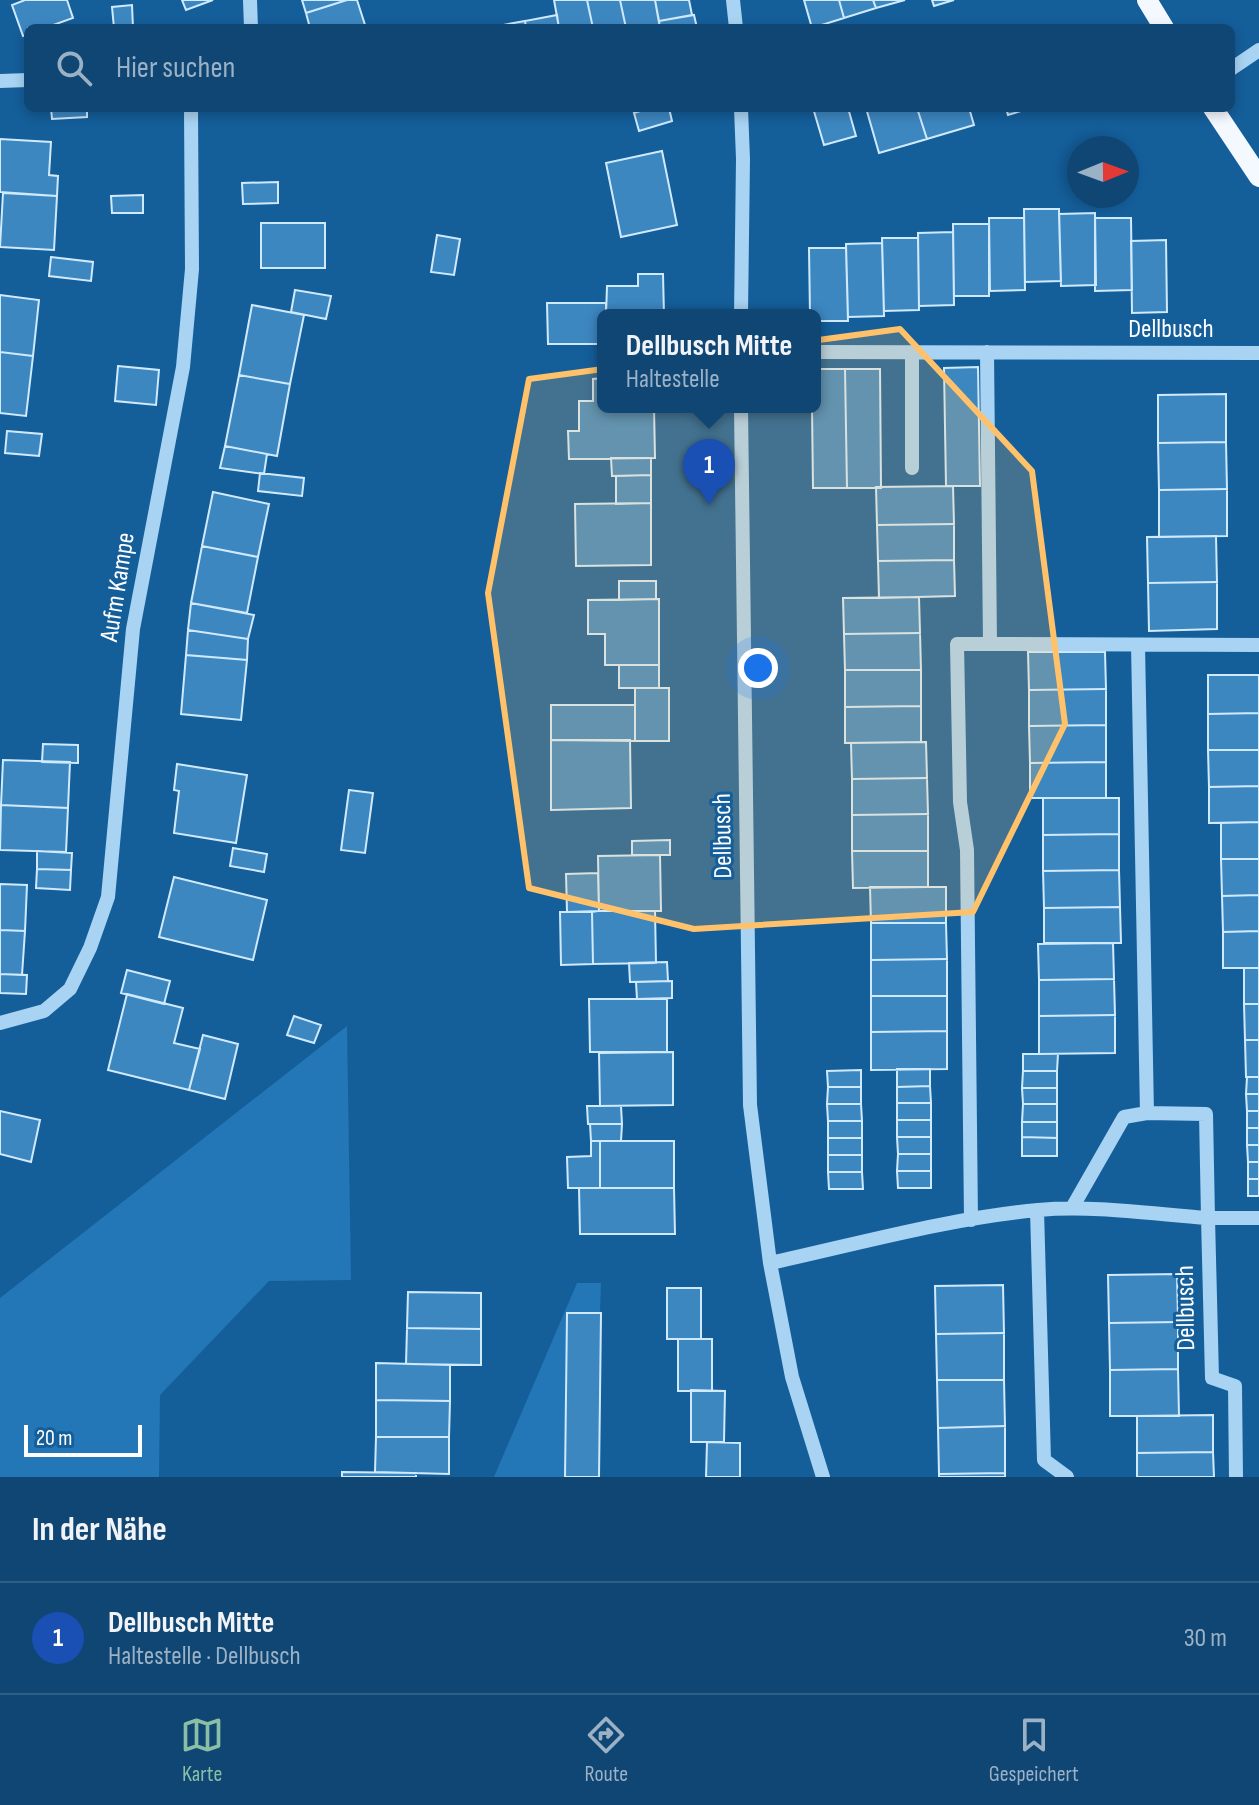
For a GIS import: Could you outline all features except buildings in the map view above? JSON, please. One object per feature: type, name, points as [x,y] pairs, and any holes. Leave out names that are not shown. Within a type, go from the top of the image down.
[{"type":"main road","points":[[1147,0],[1162,24]]},
{"type":"main road","points":[[1216,112],[1259,177]]},
{"type":"street","points":[[250,0],[251,24]]},
{"type":"street","points":[[733,0],[736,24]]},
{"type":"street","points":[[1235,66],[1259,50]]},
{"type":"street","points":[[0,81],[24,80]]},
{"type":"street","name":"Aufm Kampe","points":[[0,1023],[44,1011],[70,989],[90,948],[108,897],[133,629],[183,367],[192,269],[191,112]]},
{"type":"street","points":[[741,112],[741,309]]},
{"type":"street","name":"Dellbusch","points":[[821,352],[1259,353]]},
{"type":"street","points":[[987,352],[990,644]]},
{"type":"street","points":[[912,353],[912,468]]},
{"type":"street","name":"Dellbusch","points":[[741,413],[750,1105],[770,1263],[792,1377],[823,1477]]},
{"type":"street","points":[[971,1220],[967,850],[960,802],[957,644],[1259,645]]},
{"type":"street","points":[[1072,1208],[1124,1117],[1147,1113],[1138,645]]},
{"type":"street","name":"Dellbusch","points":[[1147,1113],[1206,1114],[1212,1378],[1235,1386],[1236,1477]]},
{"type":"street","points":[[770,1263],[971,1220],[1037,1210],[1072,1208],[1208,1218],[1259,1218]]},
{"type":"street","points":[[1037,1210],[1044,1460],[1067,1477]]},
{"type":"highlighted area","points":[[900,329],[1032,471],[1065,724],[973,912],[694,929],[529,888],[488,593],[529,379]]},
{"type":"shaded area","points":[[347,1026],[351,1280],[269,1281],[160,1395],[159,1477],[0,1477],[0,1298]]},
{"type":"shaded area","points":[[577,1283],[601,1283],[600,1313],[567,1313],[564,1477],[494,1477]]},
{"type":"place","name":"Dellbusch Mitte","points":[[709,505]]}]
